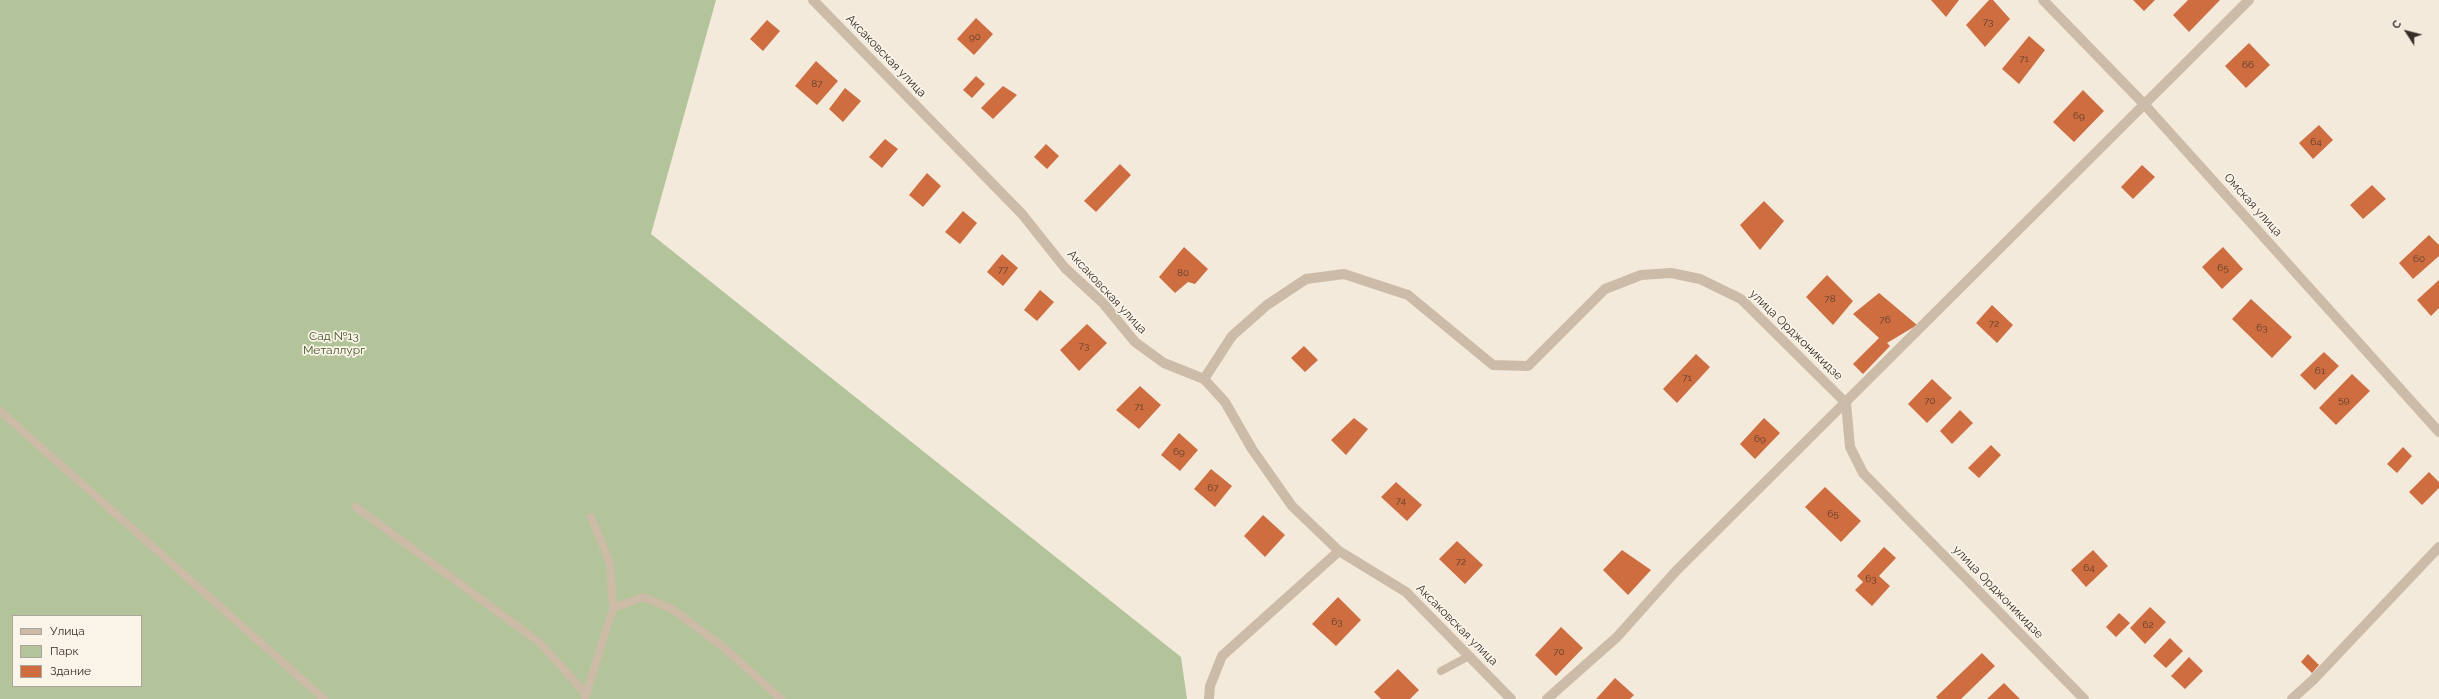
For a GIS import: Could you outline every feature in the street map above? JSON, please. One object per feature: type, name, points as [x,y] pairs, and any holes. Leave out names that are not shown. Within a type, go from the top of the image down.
[{"type":"street","name":"Аксаковская улица","points":[[814,0],[1022,214],[1065,268],[1103,303],[1135,342],[1164,362],[1204,379],[1225,402],[1252,449],[1292,506],[1340,551],[1406,592],[1511,699]]},
{"type":"street","name":"Омская улица","points":[[2043,0],[2144,104],[2439,432]]},
{"type":"street","points":[[1547,699],[1617,637],[1676,571],[2248,0]]},
{"type":"street","name":"улица Орджоникидзе","points":[[1204,379],[1232,336],[1267,305],[1306,279],[1344,274],[1408,295],[1493,364],[1528,366],[1605,289],[1641,275],[1671,273],[1700,279],[1740,299],[1846,402],[1850,447],[1863,473],[2084,699]]},
{"type":"street","points":[[2292,699],[2439,548]]},
{"type":"street","points":[[1209,699],[1210,686],[1222,656],[1340,551]]},
{"type":"lane","points":[[0,411],[324,699]]},
{"type":"lane","points":[[356,507],[540,643],[586,696]]},
{"type":"lane","points":[[586,696],[613,608],[610,563],[591,517]]},
{"type":"lane","points":[[613,608],[643,597],[672,609],[722,646],[781,699]]},
{"type":"lane","points":[[1441,671],[1469,656]]},
{"type":"green space","name":"Сад №13 Металлург","points":[[0,0],[716,0],[651,234],[1181,657],[1187,699],[0,699]]},
{"type":"building","points":[[1931,0],[1959,0],[1946,17]]},
{"type":"building","points":[[1989,0],[1993,0],[2010,19],[1985,47],[1966,25]]},
{"type":"building","points":[[2133,0],[2155,0],[2144,11]]},
{"type":"building","points":[[2188,0],[2220,0],[2189,32],[2173,15]]},
{"type":"building","points":[[976,18],[993,34],[974,55],[957,39]]},
{"type":"building","points":[[767,20],[780,31],[763,51],[750,39]]},
{"type":"building","points":[[2029,36],[2045,50],[2019,84],[2002,69]]},
{"type":"building","points":[[2249,43],[2270,65],[2246,88],[2225,66]]},
{"type":"building","points":[[816,61],[838,81],[817,105],[795,86]]},
{"type":"building","points":[[976,76],[985,84],[972,98],[963,90]]},
{"type":"building","points":[[1003,86],[1017,95],[993,119],[981,108]]},
{"type":"building","points":[[845,88],[861,101],[843,122],[829,109]]},
{"type":"building","points":[[2083,90],[2104,111],[2074,142],[2053,122]]},
{"type":"building","points":[[2319,125],[2333,140],[2313,159],[2299,143]]},
{"type":"building","points":[[885,139],[898,149],[882,168],[869,157]]},
{"type":"building","points":[[1046,144],[1059,156],[1047,169],[1034,157]]},
{"type":"building","points":[[1120,164],[1131,175],[1096,212],[1084,201]]},
{"type":"building","points":[[2142,165],[2155,177],[2133,199],[2121,187]]},
{"type":"building","points":[[927,173],[941,186],[923,207],[909,195]]},
{"type":"building","points":[[2372,185],[2386,199],[2363,219],[2350,205]]},
{"type":"building","points":[[1764,201],[1784,221],[1760,250],[1740,225]]},
{"type":"building","points":[[963,211],[977,223],[960,244],[945,232]]},
{"type":"building","points":[[2429,235],[2439,245],[2439,256],[2413,279],[2399,263]]},
{"type":"building","points":[[1184,247],[1208,269],[1195,284],[1188,282],[1175,293],[1159,277]]},
{"type":"building","points":[[2223,247],[2243,269],[2222,289],[2202,267]]},
{"type":"building","points":[[1002,254],[1018,268],[1003,286],[987,272]]},
{"type":"building","points":[[1827,275],[1853,301],[1833,325],[1806,297]]},
{"type":"building","points":[[2439,280],[2439,308],[2431,316],[2417,300]]},
{"type":"building","points":[[1040,290],[1054,302],[1037,321],[1024,310]]},
{"type":"building","points":[[1879,293],[1917,325],[1887,343],[1890,346],[1863,374],[1853,364],[1879,338],[1853,314]]},
{"type":"building","points":[[2251,299],[2292,337],[2272,358],[2232,319]]},
{"type":"building","points":[[1992,305],[2013,325],[1997,343],[1976,323]]},
{"type":"building","points":[[1087,324],[1107,343],[1079,371],[1060,350]]},
{"type":"building","points":[[1304,346],[1318,360],[1305,372],[1291,358]]},
{"type":"building","points":[[2324,352],[2339,366],[2315,390],[2300,375]]},
{"type":"building","points":[[1696,354],[1710,367],[1677,403],[1663,389]]},
{"type":"building","points":[[2352,374],[2370,391],[2336,425],[2319,408]]},
{"type":"building","points":[[1932,379],[1952,398],[1927,423],[1908,404]]},
{"type":"building","points":[[1140,386],[1161,405],[1139,429],[1116,410]]},
{"type":"building","points":[[1960,410],[1973,423],[1952,444],[1940,431]]},
{"type":"building","points":[[1354,418],[1368,429],[1346,455],[1331,440]]},
{"type":"building","points":[[1764,418],[1780,433],[1755,459],[1740,444]]},
{"type":"building","points":[[1179,433],[1198,450],[1180,471],[1161,455]]},
{"type":"building","points":[[1991,445],[2001,455],[1979,478],[1968,468]]},
{"type":"building","points":[[2403,447],[2412,456],[2397,473],[2387,464]]},
{"type":"building","points":[[1211,469],[1232,486],[1215,507],[1194,489]]},
{"type":"building","points":[[2429,472],[2439,482],[2439,488],[2422,505],[2409,492]]},
{"type":"building","points":[[1396,482],[1422,505],[1407,521],[1381,497]]},
{"type":"building","points":[[1825,487],[1861,521],[1841,542],[1805,507]]},
{"type":"building","points":[[1263,515],[1285,535],[1265,557],[1244,536]]},
{"type":"building","points":[[1457,541],[1483,565],[1465,584],[1439,559]]},
{"type":"building","points":[[1884,547],[1896,558],[1879,576],[1890,586],[1872,606],[1855,590],[1863,582],[1857,576]]},
{"type":"building","points":[[1622,550],[1651,570],[1628,595],[1603,570]]},
{"type":"building","points":[[2093,550],[2108,566],[2086,587],[2071,570]]},
{"type":"building","points":[[1338,597],[1361,620],[1336,646],[1312,624]]},
{"type":"building","points":[[2150,607],[2166,622],[2145,644],[2130,628]]},
{"type":"building","points":[[2119,613],[2130,623],[2116,637],[2106,627]]},
{"type":"building","points":[[1561,627],[1583,648],[1556,676],[1535,655]]},
{"type":"building","points":[[2170,638],[2183,651],[2166,668],[2153,656]]},
{"type":"building","points":[[1982,653],[1995,666],[1961,699],[1938,699],[1936,697]]},
{"type":"building","points":[[2308,654],[2319,665],[2312,673],[2301,662]]},
{"type":"building","points":[[2189,657],[2203,671],[2185,689],[2171,676]]},
{"type":"building","points":[[1398,669],[1419,690],[1410,699],[1381,699],[1374,692]]},
{"type":"building","points":[[1615,678],[1634,695],[1630,699],[1596,699]]},
{"type":"building","points":[[2004,683],[2020,699],[1987,699]]}]
